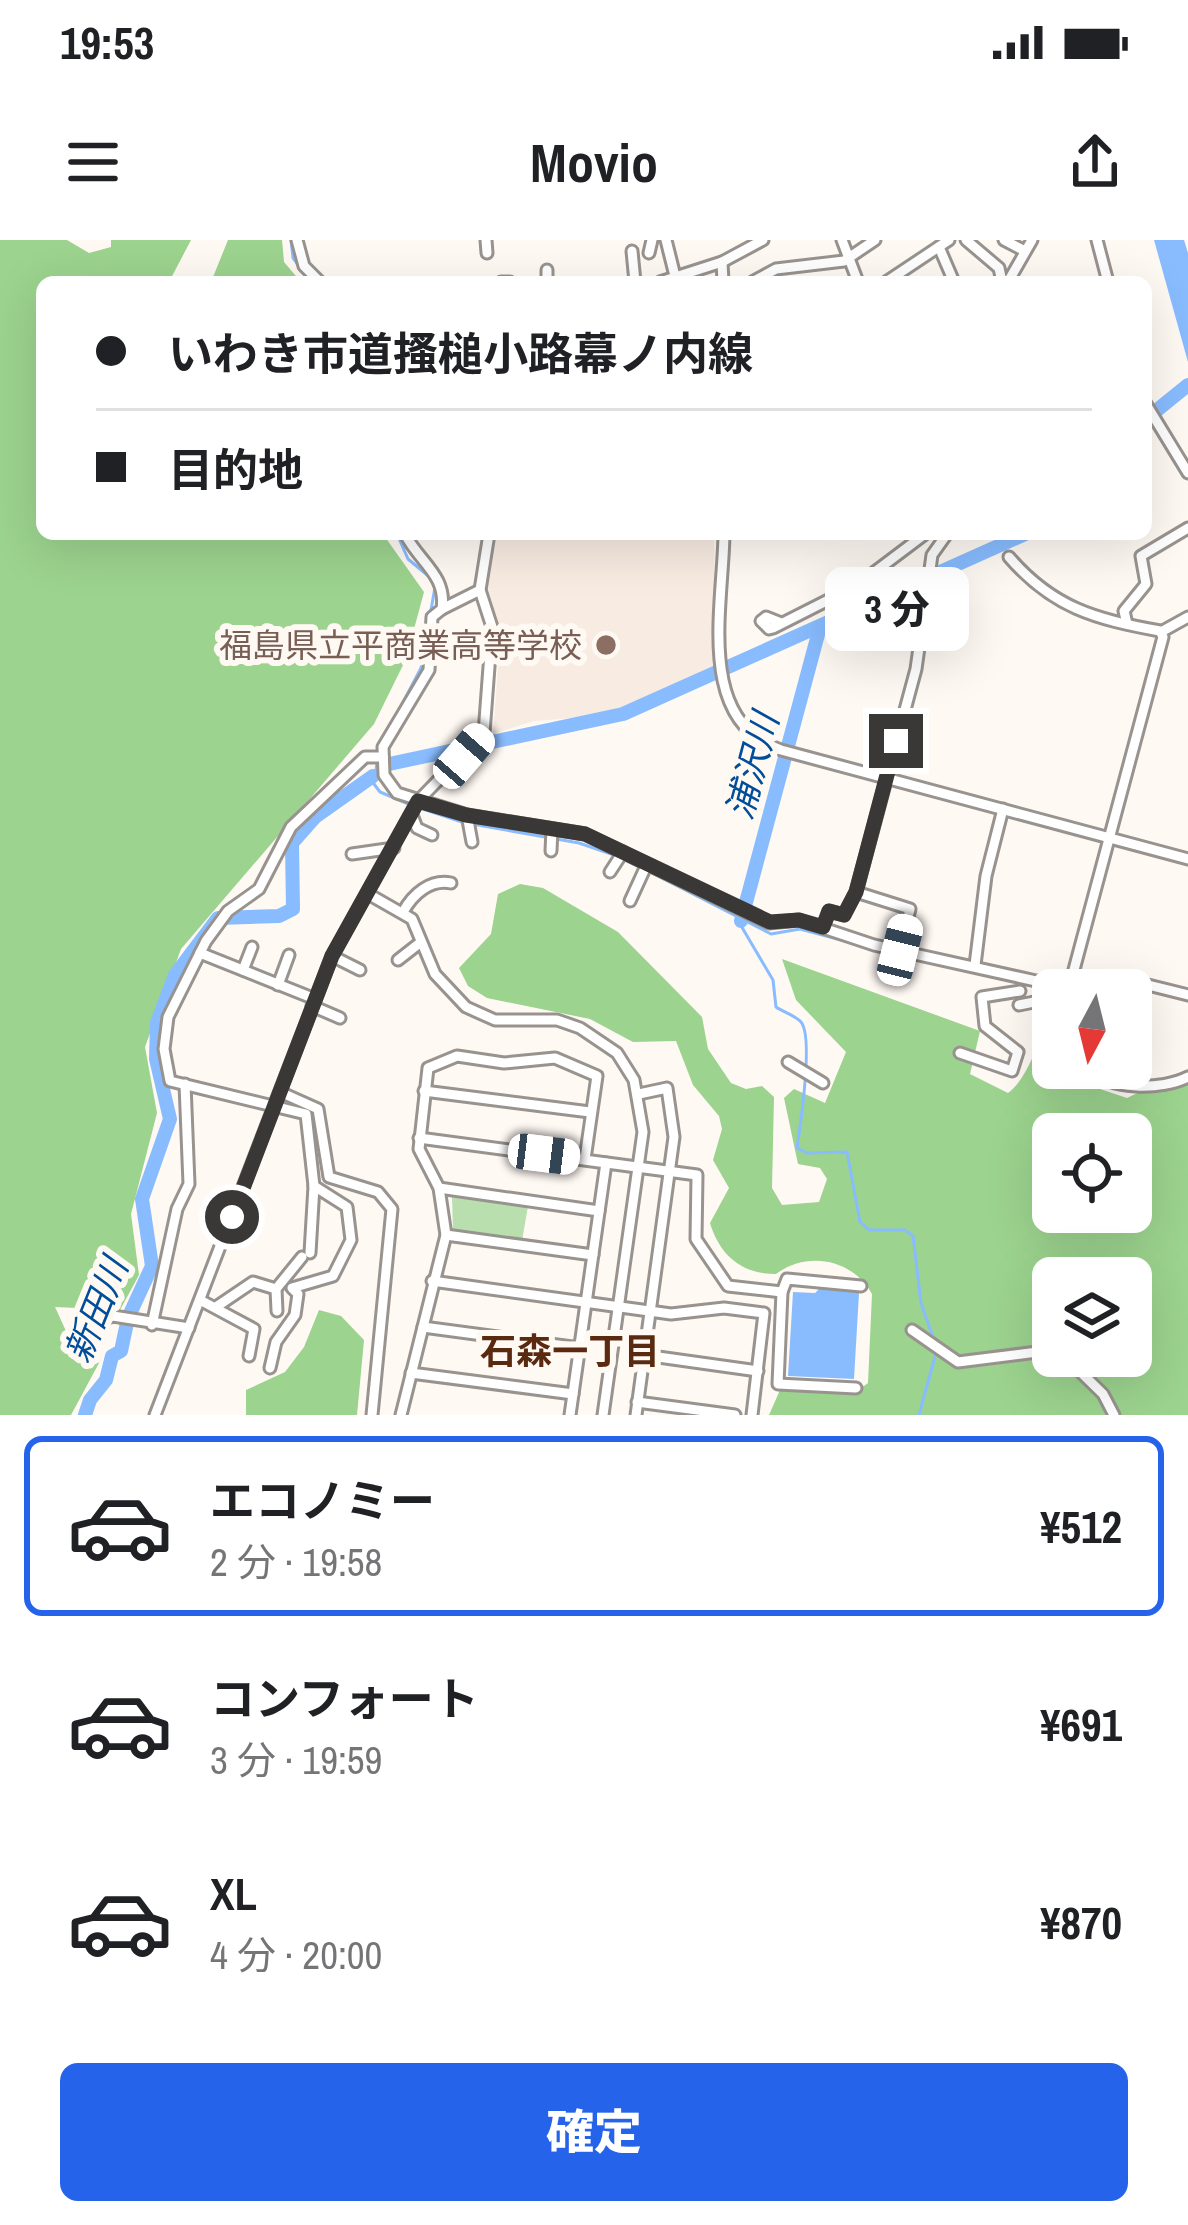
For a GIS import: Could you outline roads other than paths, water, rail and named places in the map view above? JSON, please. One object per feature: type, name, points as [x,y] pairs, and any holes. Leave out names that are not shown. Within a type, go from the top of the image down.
[{"type":"street","points":[[297,240],[304,266],[314,276]]},
{"type":"street","points":[[486,240],[487,253]]},
{"type":"street","points":[[650,253],[652,240]]},
{"type":"street","points":[[666,240],[675,276],[722,262],[763,240]]},
{"type":"street","points":[[842,240],[856,276]]},
{"type":"street","points":[[768,276],[791,267],[849,258],[874,240]]},
{"type":"street","points":[[966,240],[1002,276]]},
{"type":"street","points":[[1004,240],[1023,250]]},
{"type":"street","points":[[1008,276],[1032,240]]},
{"type":"street","points":[[1095,240],[1104,276]]},
{"type":"street","points":[[895,276],[944,243],[952,276]]},
{"type":"street","points":[[632,251],[634,276]]},
{"type":"street","points":[[722,262],[723,276]]},
{"type":"street","points":[[791,267],[792,276]]},
{"type":"street","points":[[907,268],[910,276]]},
{"type":"street","points":[[1152,416],[1188,472]]},
{"type":"street","points":[[1127,624],[1124,611],[1146,584],[1141,556],[1188,528]]},
{"type":"street","points":[[408,540],[415,556],[440,579],[442,609]]},
{"type":"street","points":[[155,1415],[332,956],[432,780],[464,756],[484,733],[492,627],[480,590],[488,540]]},
{"type":"street","points":[[724,540],[722,681],[739,727],[785,751],[1188,859]]},
{"type":"street","points":[[782,623],[856,586],[917,540]]},
{"type":"street","points":[[823,927],[829,911],[844,915],[856,892],[916,669],[932,555],[943,540]]},
{"type":"street","points":[[1009,557],[1037,590],[1083,613],[1161,632],[1188,617]]},
{"type":"street","points":[[277,1311],[276,1289],[306,1255],[314,1186],[306,1114],[170,1081],[166,1028],[200,953],[223,919],[259,889],[291,827],[379,756],[426,678],[432,616],[480,590]]},
{"type":"street","points":[[1074,969],[1161,632]]},
{"type":"street","points":[[379,756],[387,782],[415,807],[585,834],[770,922],[799,920],[900,950],[1032,980]]},
{"type":"street","points":[[415,807],[417,828],[433,835]]},
{"type":"street","points":[[975,965],[986,876],[1004,809]]},
{"type":"street","points":[[466,815],[472,842]]},
{"type":"street","points":[[550,851],[552,829]]},
{"type":"street","points":[[352,854],[394,848]]},
{"type":"street","points":[[610,872],[622,852]]},
{"type":"street","points":[[630,901],[647,863]]},
{"type":"street","points":[[403,912],[421,890],[441,881],[451,883]]},
{"type":"street","points":[[856,892],[910,909],[900,950]]},
{"type":"street","points":[[370,896],[403,912],[417,925],[435,974],[466,1007],[488,1019],[557,1020],[597,1036],[617,1053],[639,1094],[643,1132],[603,1415]]},
{"type":"street","points":[[398,960],[421,942]]},
{"type":"street","points":[[243,970],[252,947]]},
{"type":"street","points":[[200,953],[278,985],[340,1018]]},
{"type":"street","points":[[278,985],[289,955]]},
{"type":"street","points":[[332,956],[360,970]]},
{"type":"street","points":[[1022,978],[1019,1007],[1032,1003]]},
{"type":"street","points":[[1152,986],[1188,995]]},
{"type":"street","points":[[960,1053],[1012,1071],[1018,1052],[986,1026],[982,997],[1020,991]]},
{"type":"street","points":[[400,1415],[446,1234],[439,1188],[421,1158],[428,1068],[458,1056],[504,1063],[555,1058],[597,1076],[585,1159]]},
{"type":"street","points":[[788,1062],[823,1084]]},
{"type":"street","points":[[1152,1084],[1188,1077]]},
{"type":"street","points":[[152,1324],[190,1176],[185,1084]]},
{"type":"street","points":[[636,1415],[674,1137],[667,1088],[639,1094]]},
{"type":"street","points":[[424,1091],[590,1112]]},
{"type":"street","points":[[280,1092],[318,1109],[329,1177],[378,1192],[392,1210],[372,1415]]},
{"type":"street","points":[[419,1138],[697,1175],[696,1239],[728,1286],[782,1292]]},
{"type":"street","points":[[570,1415],[606,1163]]},
{"type":"street","points":[[270,1368],[296,1316],[298,1294],[292,1288],[333,1276],[351,1240],[347,1207],[314,1186]]},
{"type":"street","points":[[439,1188],[599,1210]]},
{"type":"street","points":[[446,1234],[593,1256]]},
{"type":"street","points":[[856,1388],[778,1384],[782,1292],[787,1280],[861,1286]]},
{"type":"street","points":[[432,1281],[650,1311],[764,1313],[752,1415]]},
{"type":"street","points":[[216,1306],[253,1282],[276,1289]]},
{"type":"street","points":[[200,1300],[254,1329],[249,1356]]},
{"type":"street","points":[[85,1318],[189,1328]]},
{"type":"street","points":[[423,1327],[580,1348]]},
{"type":"street","points":[[912,1330],[958,1362],[1032,1353]]},
{"type":"street","points":[[644,1355],[758,1370]]},
{"type":"street","points":[[411,1372],[573,1394]]},
{"type":"street","points":[[1086,1377],[1114,1415]]},
{"type":"street","points":[[638,1402],[735,1415]]},
{"type":"water","points":[[1154,240],[1184,240],[1188,253],[1188,362]]},
{"type":"water","points":[[820,1288],[859,1293],[854,1379],[788,1376],[793,1292],[815,1293]]},
{"type":"waterway","points":[[291,240],[293,258],[306,276]]},
{"type":"waterway","name":"新田川","points":[[1152,414],[1188,385]]},
{"type":"waterway","points":[[400,540],[408,559],[432,579]]},
{"type":"waterway","name":"新田川","points":[[389,764],[623,714],[1012,540]]},
{"type":"waterway","points":[[389,729],[421,668],[435,587]]},
{"type":"waterway","name":"浦沢川","points":[[741,921],[820,627]]},
{"type":"waterway","points":[[379,748],[374,784],[380,792],[411,805]]},
{"type":"waterway","name":"新田川","points":[[85,1415],[106,1380],[112,1356],[121,1351],[128,1318],[152,1266],[142,1199],[170,1119],[156,1059],[157,1023],[175,975],[218,918],[279,916],[293,909],[292,843],[315,817],[373,776]]},
{"type":"waterway","points":[[420,808],[462,822]]},
{"type":"waterway","points":[[472,824],[579,843],[614,855]]},
{"type":"waterway","points":[[623,859],[641,868]]},
{"type":"waterway","points":[[650,872],[771,934],[800,929],[897,955]]},
{"type":"waterway","points":[[740,924],[773,980],[776,1007],[799,1020],[805,1031],[797,1148],[807,1153],[847,1152],[860,1222],[869,1230],[905,1230],[913,1236],[921,1303],[934,1340]]},
{"type":"waterway","points":[[988,975],[1032,986]]},
{"type":"waterway","points":[[919,1415],[937,1349]]},
{"type":"place","name":"福島県立平商業高等学校","points":[[606,645]]},
{"type":"district","name":"石森一丁目","points":[[570,1351]]}]
